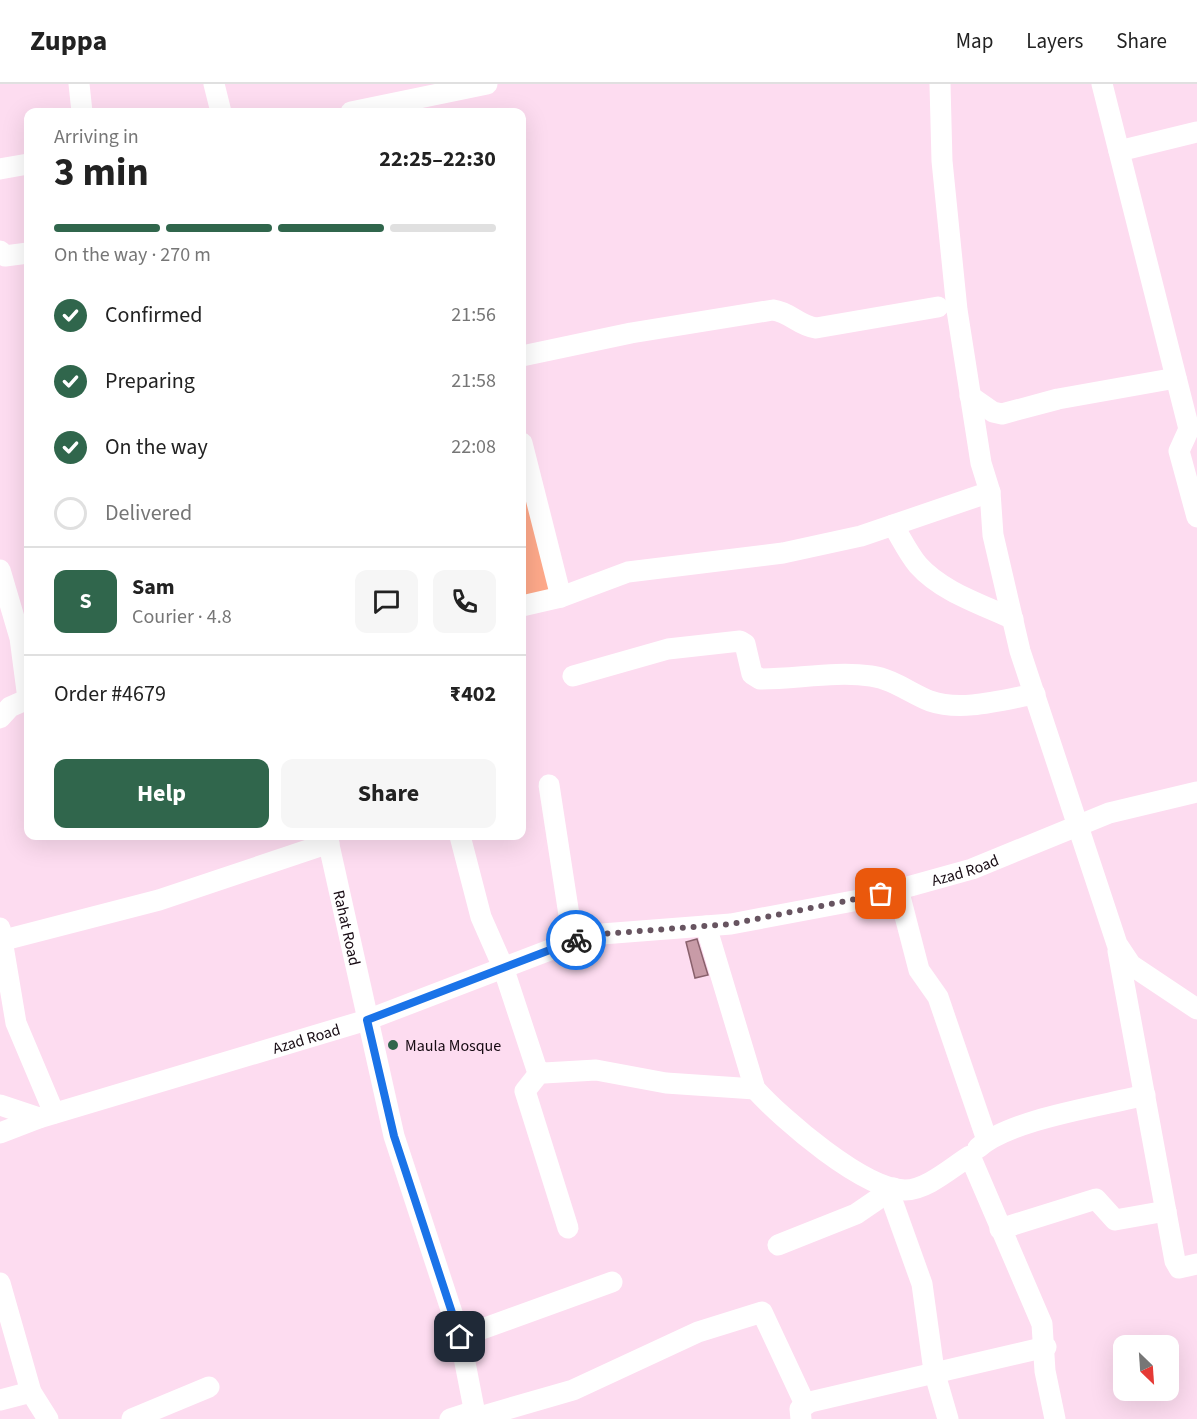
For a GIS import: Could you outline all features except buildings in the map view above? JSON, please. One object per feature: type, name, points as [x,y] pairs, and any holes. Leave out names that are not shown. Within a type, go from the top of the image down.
[{"type":"street","points":[[80,84],[82,108]]},
{"type":"street","points":[[214,84],[220,108]]},
{"type":"street","points":[[370,108],[487,84]]},
{"type":"street","points":[[940,84],[943,172],[957,310],[981,464],[990,492],[993,535],[1012,619],[1117,944],[1177,1266],[1197,1264]]},
{"type":"street","points":[[1102,84],[1184,382],[1189,429],[1179,451],[1197,517]]},
{"type":"street","points":[[1119,150],[1197,132]]},
{"type":"street","points":[[0,169],[24,165]]},
{"type":"street","points":[[0,251],[5,256],[16,257],[24,254]]},
{"type":"street","points":[[526,355],[631,333],[773,310],[784,311],[807,327],[816,328],[938,307]]},
{"type":"street","points":[[970,396],[993,412],[1002,414],[1058,399],[1184,382]]},
{"type":"street","points":[[526,461],[561,597]]},
{"type":"street","points":[[526,605],[561,597],[628,572],[783,553],[861,536],[990,492]]},
{"type":"street","points":[[893,525],[918,565],[931,578],[948,589],[1012,619]]},
{"type":"street","points":[[0,570],[20,638],[24,668]]},
{"type":"street","points":[[573,676],[668,649],[740,641],[745,644],[752,674],[760,679],[870,676],[893,682],[930,701],[961,704],[984,704],[1035,694]]},
{"type":"street","points":[[0,718],[10,707],[24,701]]},
{"type":"street","points":[[549,785],[573,941]]},
{"type":"street","name":"Azad Road","points":[[0,1133],[47,1116],[367,1020],[589,935],[706,926],[853,901],[972,869],[1109,813],[1197,792]]},
{"type":"street","points":[[47,1116],[16,1023],[7,1009],[1,936],[159,900],[325,840]]},
{"type":"street","name":"Rahat Road","points":[[328,840],[394,1136],[460,1337],[476,1416]]},
{"type":"street","points":[[461,840],[481,917],[503,967],[533,1063],[540,1072]]},
{"type":"street","points":[[898,890],[919,970],[938,997],[987,1140]]},
{"type":"street","points":[[706,926],[755,1089],[809,1140],[892,1190],[906,1191],[917,1188],[970,1156],[987,1140],[1027,1124],[1145,1095]]},
{"type":"street","points":[[1117,944],[1131,965],[1197,1008]]},
{"type":"street","points":[[568,1228],[525,1091],[540,1072],[596,1070],[666,1083],[755,1089]]},
{"type":"street","points":[[0,1105],[47,1116]]},
{"type":"street","points":[[970,1156],[1000,1229],[1038,1311],[1046,1347],[1045,1371],[1055,1419]]},
{"type":"street","points":[[778,1245],[856,1214],[892,1190]]},
{"type":"street","points":[[892,1190],[922,1284],[934,1371],[948,1419]]},
{"type":"street","points":[[1000,1229],[1096,1199],[1115,1221],[1166,1211]]},
{"type":"street","points":[[460,1337],[612,1282]]},
{"type":"street","points":[[0,1283],[31,1392],[48,1419]]},
{"type":"street","points":[[450,1419],[476,1416],[573,1390],[698,1332],[762,1312],[803,1411],[934,1371],[1046,1347]]},
{"type":"street","points":[[132,1419],[209,1387]]},
{"type":"street","points":[[0,1400],[31,1392]]},
{"type":"shaded area","points":[[526,462],[561,597],[526,605]]},
{"type":"way so far","points":[[576,940],[589,935],[731,924],[881,894]]},
{"type":"place","name":"Maula Mosque","points":[[393,1045]]},
{"type":"route","points":[[460,1337],[394,1136],[367,1020],[576,940]]}]
